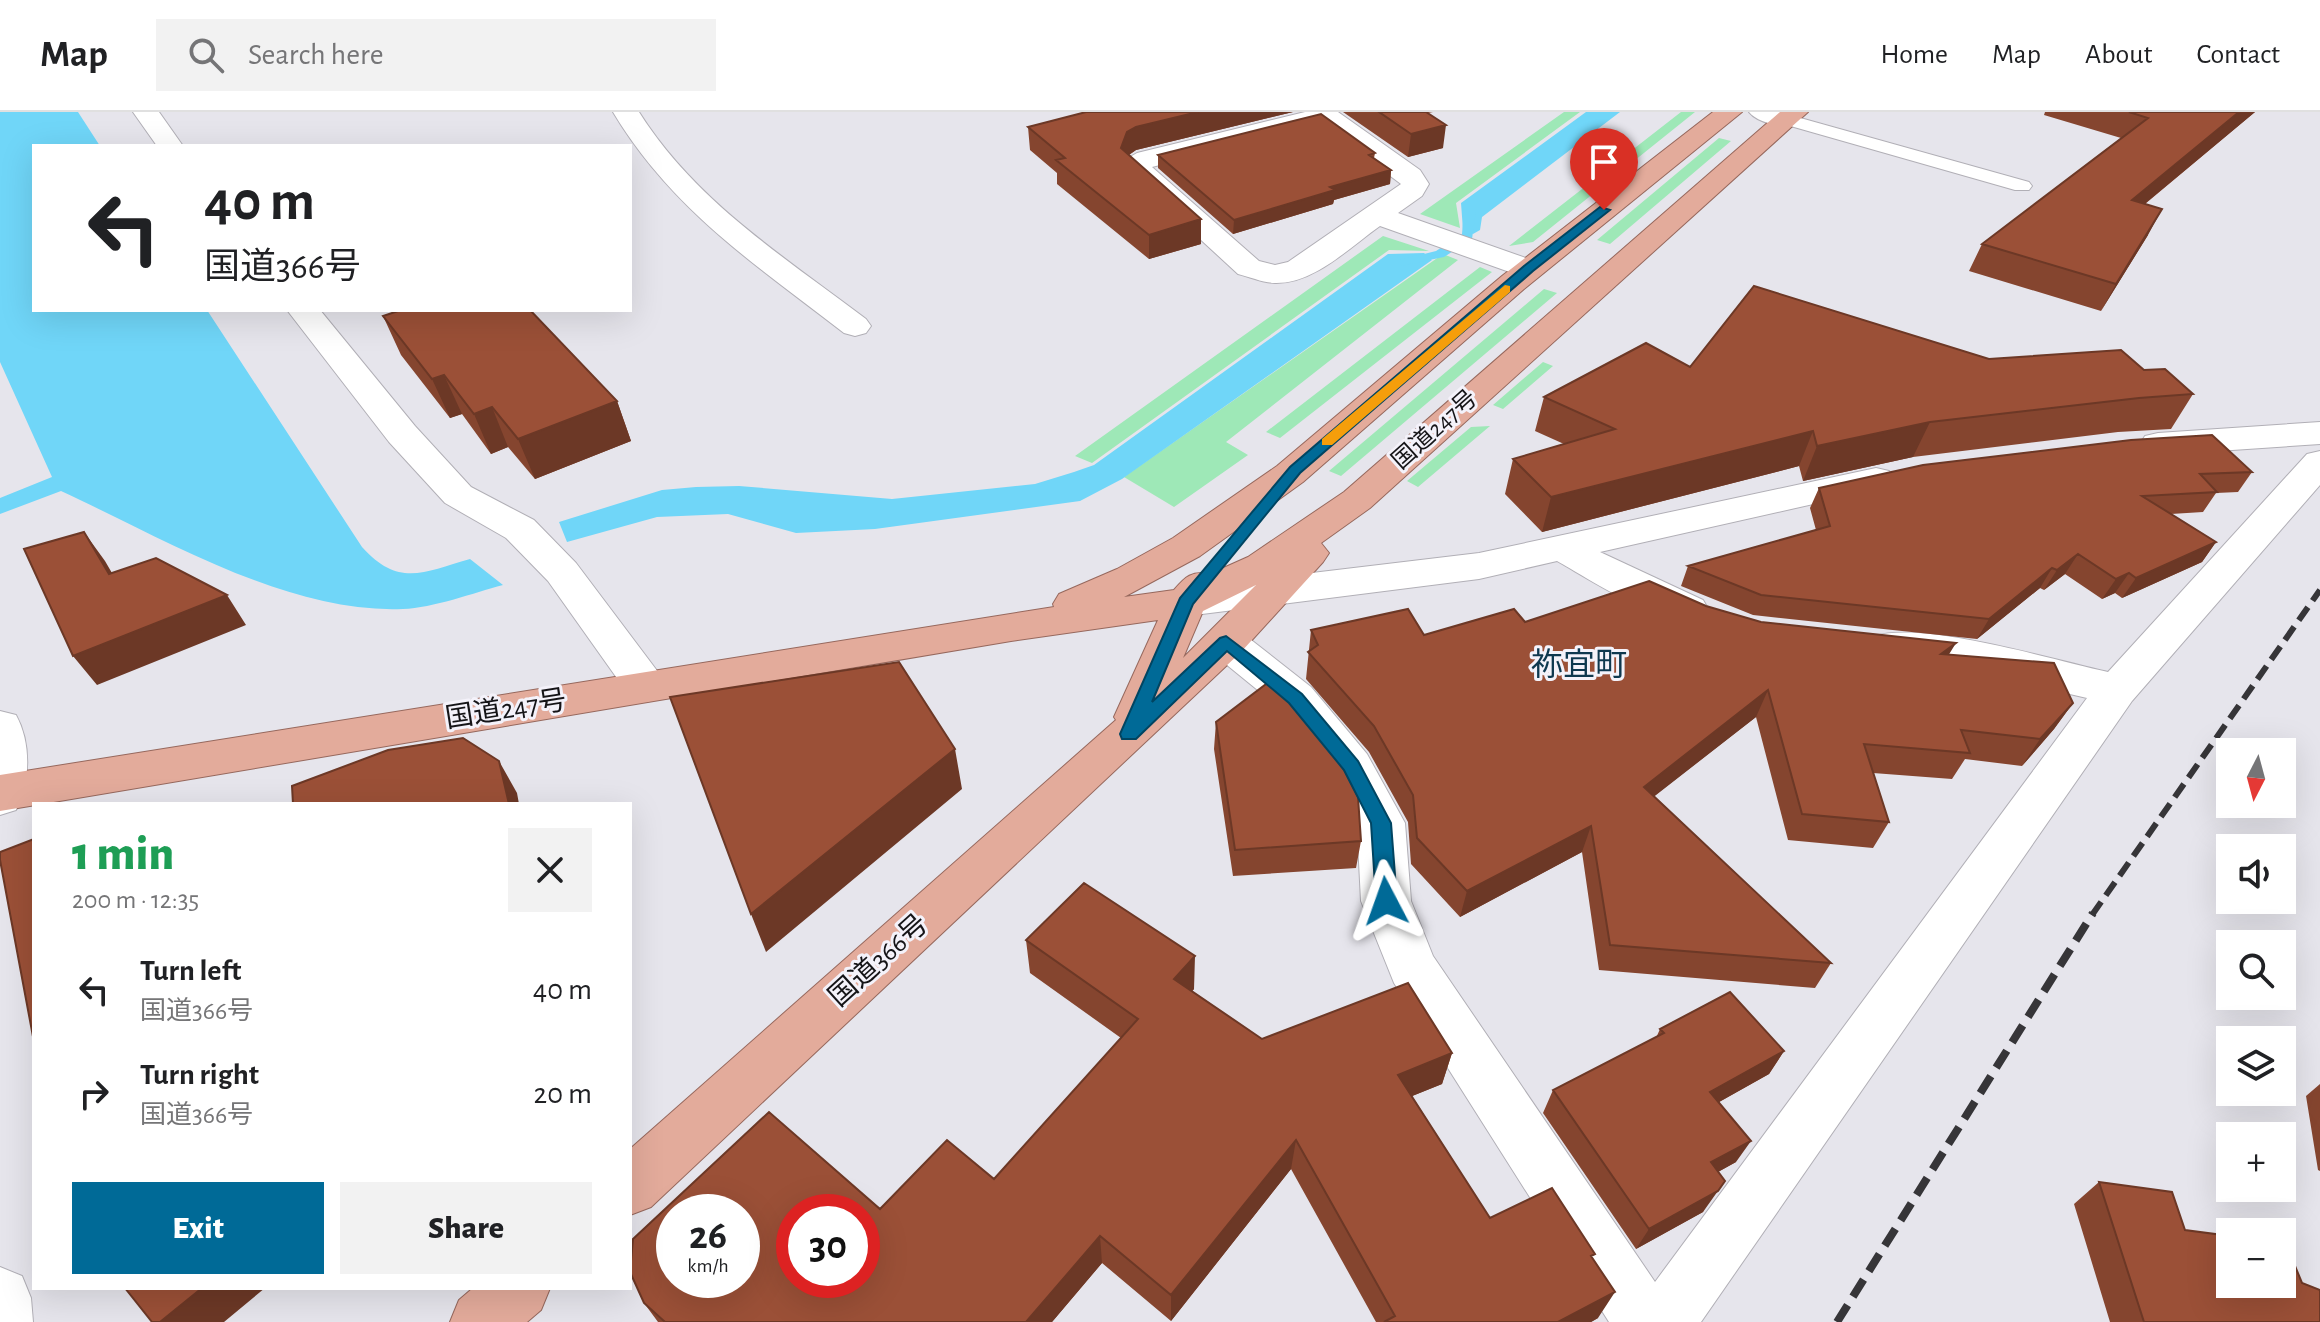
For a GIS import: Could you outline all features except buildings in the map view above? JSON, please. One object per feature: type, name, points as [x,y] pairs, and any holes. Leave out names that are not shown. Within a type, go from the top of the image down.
[{"type":"highway","name":"国道247号","points":[[1011,627],[1078,603],[1164,562],[1229,519],[1295,470],[1529,269],[1729,112]]},
{"type":"highway","name":"国道247号","points":[[0,794],[1011,627],[1186,602],[1262,566],[1357,500],[1781,114]]},
{"type":"highway","name":"国道366号","points":[[1129,734],[1186,602],[1295,470]]},
{"type":"highway","name":"国道366号","points":[[632,1185],[1129,734],[1226,642],[1357,500]]},
{"type":"highway","points":[[481,1322],[517,1290]]},
{"type":"street","points":[[626,112],[666,172],[716,218],[855,326]]},
{"type":"street","points":[[158,130],[179,113]]},
{"type":"street","points":[[1323,113],[1410,176],[1415,184],[1412,190],[1297,270],[1275,274],[1249,268],[1138,169],[1140,163],[1147,159],[1323,113]]},
{"type":"street","points":[[1377,215],[1529,269]]},
{"type":"street","points":[[305,312],[402,434],[458,495],[520,529],[562,572],[646,687]]},
{"type":"street","points":[[2118,446],[2320,433]]},
{"type":"street","points":[[1664,1322],[2117,690],[2320,462]]},
{"type":"street","points":[[1186,602],[1272,594],[1479,566],[1913,471]]},
{"type":"street","points":[[1563,548],[1625,582],[1725,624]]},
{"type":"street","points":[[1226,642],[1296,698],[1351,766],[1381,823],[1386,901],[1412,967],[1645,1322]]},
{"type":"street","points":[[1846,642],[1957,653],[2117,690]]},
{"type":"street","points":[[0,727],[5,742],[0,794]]},
{"type":"street","points":[[0,1298],[2,1322]]},
{"type":"lane","points":[[1781,114],[2022,186]]},
{"type":"green space","points":[[1564,112],[1580,112],[1456,203],[1460,228],[1420,214]]},
{"type":"green space","points":[[1681,112],[1695,112],[1533,242],[1509,246]]},
{"type":"green space","points":[[1719,138],[1731,141],[1610,244],[1597,240]]},
{"type":"green space","points":[[1383,236],[1429,251],[1389,250],[1092,463],[1075,456]]},
{"type":"green space","points":[[1443,254],[1458,260],[1226,442],[1248,455],[1174,507],[1124,477]]},
{"type":"green space","points":[[1480,267],[1492,272],[1280,438],[1266,432]]},
{"type":"green space","points":[[1544,289],[1557,293],[1341,476],[1329,471]]},
{"type":"green space","points":[[1543,362],[1553,366],[1503,409],[1493,405]]},
{"type":"green space","points":[[1490,426],[1418,487],[1407,481],[1471,427]]},
{"type":"water","points":[[0,112],[78,112],[99,144],[32,144],[32,312],[208,312],[362,547],[375,560],[388,568],[413,573],[470,559],[503,585],[415,608],[359,607],[315,599],[227,570],[61,491],[0,514],[0,498],[52,477],[0,362]]},
{"type":"water","points":[[1586,112],[1620,112],[1482,217],[1480,230],[1473,234],[1463,230],[1461,203]]},
{"type":"water","points":[[1424,253],[1432,260],[1122,479],[1080,501],[875,529],[796,533],[728,514],[657,517],[567,542],[559,522],[662,490],[739,486],[892,499],[1035,484],[1074,472],[1094,465],[1388,254]]},
{"type":"waterway","points":[[1404,263],[1440,254],[1468,236],[1470,210]]},
{"type":"railway","points":[[2092,915],[2320,590]]},
{"type":"railway","points":[[1837,1322],[2093,913]]},
{"type":"slow traffic","points":[[1327,442],[1505,289]]},
{"type":"district","name":"祢宜町","points":[[1579,665]]},
{"type":"route","points":[[1386,901],[1381,823],[1351,766],[1296,698],[1226,642],[1129,734],[1186,602],[1295,470],[1529,269],[1604,210]]}]
